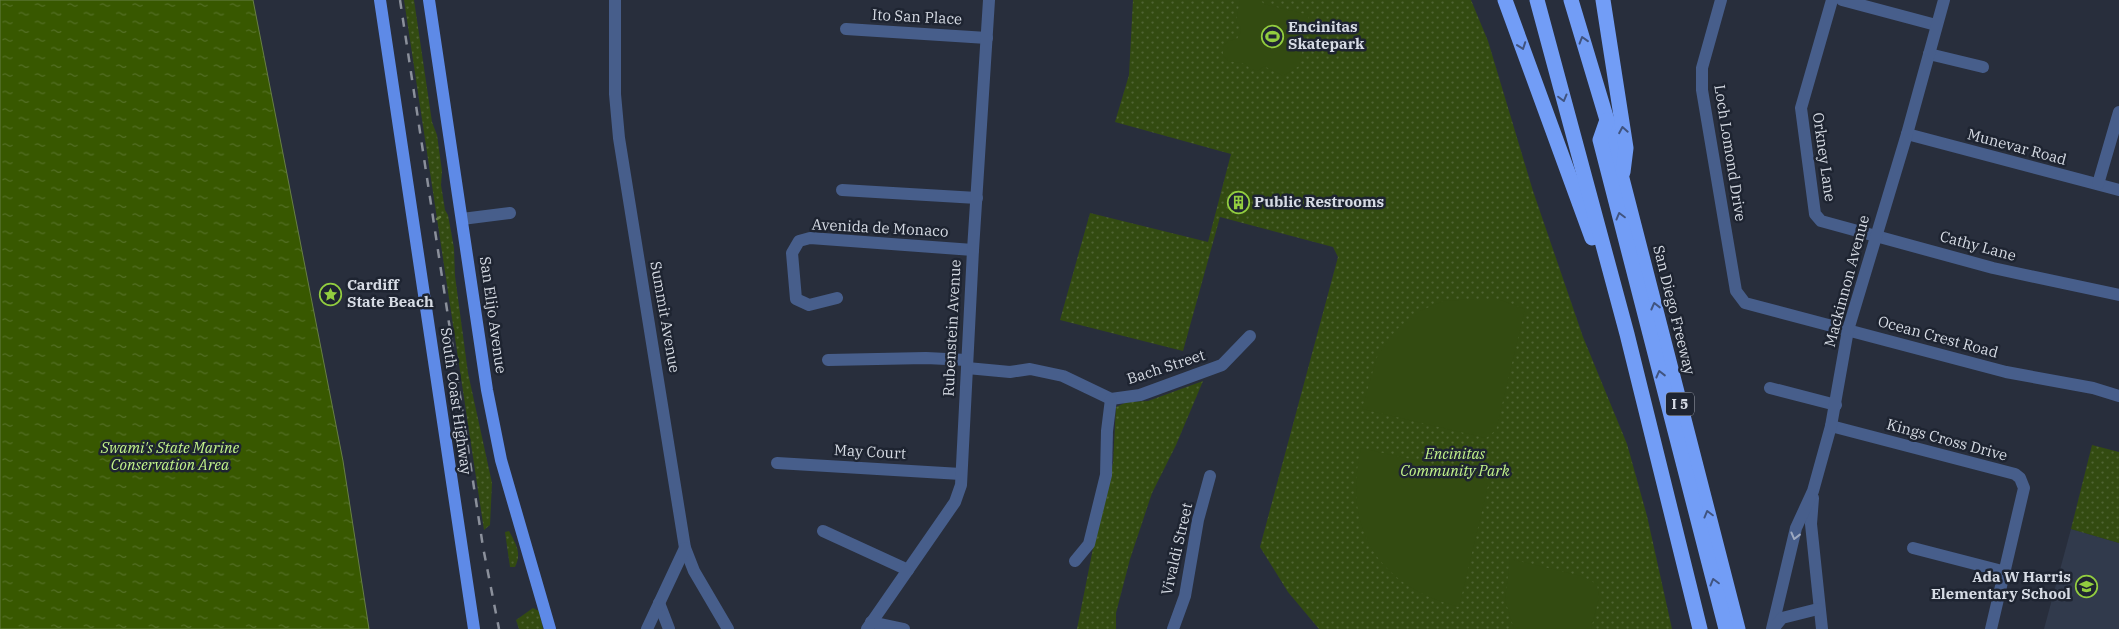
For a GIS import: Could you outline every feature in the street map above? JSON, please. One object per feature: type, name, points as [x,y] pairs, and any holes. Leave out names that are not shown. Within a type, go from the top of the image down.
[{"type":"highway","points":[[1505,0],[1627,334]]},
{"type":"highway","name":"I 5","points":[[1537,0],[1627,334],[1700,629]]},
{"type":"highway","name":"San Diego Freeway","points":[[1571,0],[1607,120],[1738,629]]},
{"type":"highway","points":[[1603,0],[1626,148],[1622,178]]},
{"type":"highway","points":[[1607,120],[1600,140],[1726,629]]},
{"type":"highway","points":[[1572,131],[1585,145],[1711,629]]},
{"type":"main road","name":"South Coast Highway","points":[[380,0],[474,629]]},
{"type":"main road","name":"San Elijo Avenue","points":[[429,0],[487,386],[501,460],[550,629]]},
{"type":"street","name":"Summit Avenue","points":[[615,0],[615,94],[619,138],[642,284],[656,356],[685,548],[694,571],[728,629]]},
{"type":"street","name":"Rubenstein Avenue","points":[[869,625],[956,502],[961,485],[973,250],[989,0]]},
{"type":"street","name":"Loch Lomond Drive","points":[[1721,0],[1702,68],[1702,90],[1736,291],[1745,303],[1751,305]]},
{"type":"street","name":"Orkney Lane","points":[[1830,225],[1820,221],[1815,214],[1801,108],[1832,0]]},
{"type":"street","points":[[1842,0],[1936,25]]},
{"type":"street","name":"Mackinnon Avenue","points":[[1773,629],[1796,528],[1813,491],[1831,426],[1848,330],[1907,134],[1944,0]]},
{"type":"street","name":"Ito San Place","points":[[846,29],[987,38]]},
{"type":"street","points":[[1929,54],[1983,66]]},
{"type":"street","points":[[2098,184],[2119,112]]},
{"type":"street","name":"Munevar Road","points":[[1907,134],[2119,190]]},
{"type":"street","points":[[842,190],[977,198]]},
{"type":"street","points":[[462,219],[510,213]]},
{"type":"street","name":"Cathy Lane","points":[[1830,225],[1876,234],[1993,268],[2119,295]]},
{"type":"street","name":"Avenida de Monaco","points":[[837,298],[809,304],[796,299],[792,253],[799,242],[810,238],[973,250]]},
{"type":"street","name":"Ocean Crest Road","points":[[1751,305],[2006,372],[2093,388],[2119,396]]},
{"type":"street","name":"Bach Street","points":[[828,360],[926,358],[1010,372],[1030,369],[1063,376],[1111,399],[1140,395],[1222,365],[1250,336]]},
{"type":"street","points":[[1770,388],[1836,405]]},
{"type":"street","points":[[1075,561],[1089,544],[1106,475],[1106,431],[1111,399]]},
{"type":"street","name":"Kings Cross Drive","points":[[1831,426],[2015,474],[2020,478],[2024,488],[2006,572],[1990,629]]},
{"type":"street","name":"May Court","points":[[777,463],[961,474]]},
{"type":"street","name":"Vivaldi Street","points":[[1173,629],[1185,596],[1198,520],[1210,476]]},
{"type":"street","points":[[1813,491],[1811,524],[1818,609],[1822,629]]},
{"type":"street","points":[[823,531],[908,570]]},
{"type":"street","points":[[647,629],[685,548]]},
{"type":"street","points":[[1912,548],[2006,572]]},
{"type":"street","points":[[659,603],[668,629]]},
{"type":"street","points":[[1773,629],[1782,618],[1818,609]]},
{"type":"street","points":[[869,625],[904,629]]},
{"type":"shaded area","name":"Ada W Harris Elementary School","points":[[2071,529],[2119,543],[2119,629],[2044,629]]},
{"type":"green space","points":[[404,0],[414,0],[432,122],[437,135],[445,210],[448,215],[454,248],[455,276],[468,373],[492,483],[490,525],[484,530]]},
{"type":"green space","name":"Encinitas Community Park","points":[[1133,0],[1471,0],[1488,41],[1533,191],[1583,337],[1627,444],[1647,516],[1672,629],[1319,629],[1288,592],[1260,547],[1338,257],[1333,247],[1220,217],[1183,351],[1060,320],[1090,213],[1208,242],[1231,154],[1115,122],[1129,75]]},
{"type":"green space","name":"Encinitas Skatepark","points":[[1240,0],[1260,0],[1264,4],[1309,15],[1299,66],[1283,76],[1264,66],[1258,71],[1250,69],[1246,64],[1228,61],[1223,55],[1223,47],[1228,41],[1237,39],[1241,32],[1240,26],[1236,22]]},
{"type":"green space","points":[[1498,299],[1525,309],[1496,430],[1486,438],[1362,409],[1377,357],[1396,330],[1420,311],[1443,301]]},
{"type":"green space","points":[[1203,381],[1176,445],[1152,493],[1130,559],[1116,613],[1116,629],[1077,629],[1101,508],[1113,463],[1116,407],[1127,402],[1148,401]]},
{"type":"green space","points":[[2092,445],[2119,452],[2119,543],[2071,529]]},
{"type":"green space","points":[[1361,448],[1481,475],[1488,486],[1459,607],[1431,598],[1407,585],[1388,569],[1373,550],[1363,529],[1357,504],[1356,477]]},
{"type":"green space","points":[[509,531],[516,544],[518,553],[515,567],[510,567],[505,532]]},
{"type":"green space","points":[[1510,559],[1581,576],[1597,584],[1599,598],[1591,629],[1514,629],[1505,600]]},
{"type":"green space","points":[[533,608],[539,611],[543,629],[519,629],[516,620]]},
{"type":"water","name":"Swami's State Marine Conservation Area","points":[[0,0],[253,0],[343,461],[369,629],[0,629]]},
{"type":"railway","points":[[400,0],[483,547],[499,629]]},
{"type":"place","name":"Encinitas Skatepark","points":[[1272,36]]},
{"type":"place","name":"Public Restrooms","points":[[1238,202]]},
{"type":"place","name":"Cardiff State Beach","points":[[331,294]]},
{"type":"place","name":"Ada W Harris Elementary School","points":[[2087,586]]}]
